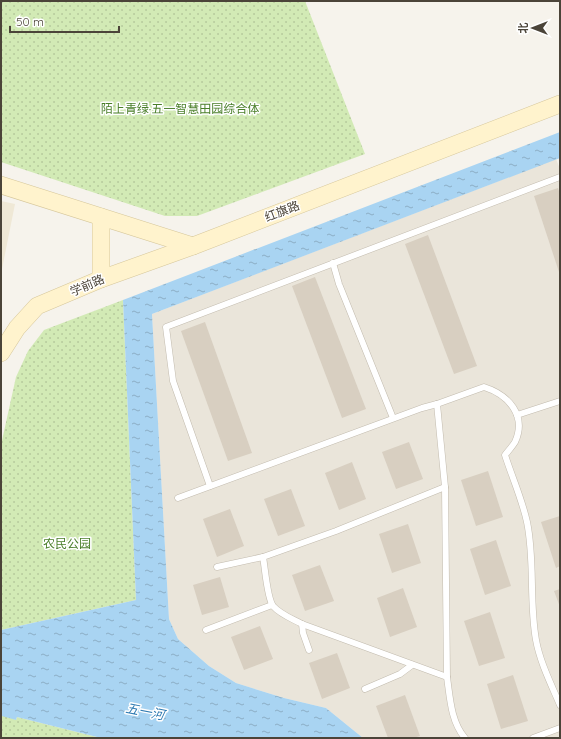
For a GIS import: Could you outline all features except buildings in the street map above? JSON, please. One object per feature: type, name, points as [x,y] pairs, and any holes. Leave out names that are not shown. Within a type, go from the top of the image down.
[{"type":"street","name":"红旗路","points":[[193,246],[560,104]]},
{"type":"street","points":[[1,185],[193,246]]},
{"type":"street","points":[[101,217],[101,278]]},
{"type":"street","name":"学前路","points":[[1,353],[17,328],[38,306],[101,278],[193,246]]},
{"type":"lane","points":[[210,486],[173,381],[166,327],[560,177]]},
{"type":"lane","points":[[333,264],[339,284],[393,418]]},
{"type":"lane","points":[[178,498],[393,418],[484,387],[492,389],[512,404],[519,424],[518,434],[514,444],[505,455],[526,521],[531,557],[533,620],[536,641],[543,664],[560,705]]},
{"type":"lane","points":[[517,415],[560,401]]},
{"type":"lane","points":[[437,404],[445,487],[447,677],[450,703],[455,722],[466,738]]},
{"type":"lane","points":[[218,567],[264,556],[336,531],[445,487]]},
{"type":"lane","points":[[264,556],[272,605],[283,614],[302,624],[447,677]]},
{"type":"lane","points":[[206,630],[272,605]]},
{"type":"lane","points":[[302,624],[303,633],[309,650]]},
{"type":"lane","points":[[365,689],[400,674],[412,665]]},
{"type":"lane","points":[[533,738],[560,728]]},
{"type":"shaded area","points":[[556,159],[560,169],[560,738],[363,738],[326,708],[284,698],[236,683],[209,666],[178,639],[169,619],[152,314]]},
{"type":"shaded area","points":[[1,201],[15,204],[1,274]]},
{"type":"green space","name":"陌上青绿·五一智慧田园综合体","points":[[1,1],[305,1],[365,154],[197,216],[165,216],[1,162]]},
{"type":"green space","name":"农民公园","points":[[123,300],[136,600],[1,630],[1,445],[16,377],[28,351],[44,330]]},
{"type":"green space","points":[[1,712],[16,720],[17,717],[101,738],[1,738]]},
{"type":"water","name":"五一河","points":[[560,132],[560,158],[152,314],[169,619],[178,639],[209,666],[236,683],[284,698],[326,708],[363,738],[101,738],[17,717],[16,720],[2,716],[1,630],[136,600],[123,300]]}]
